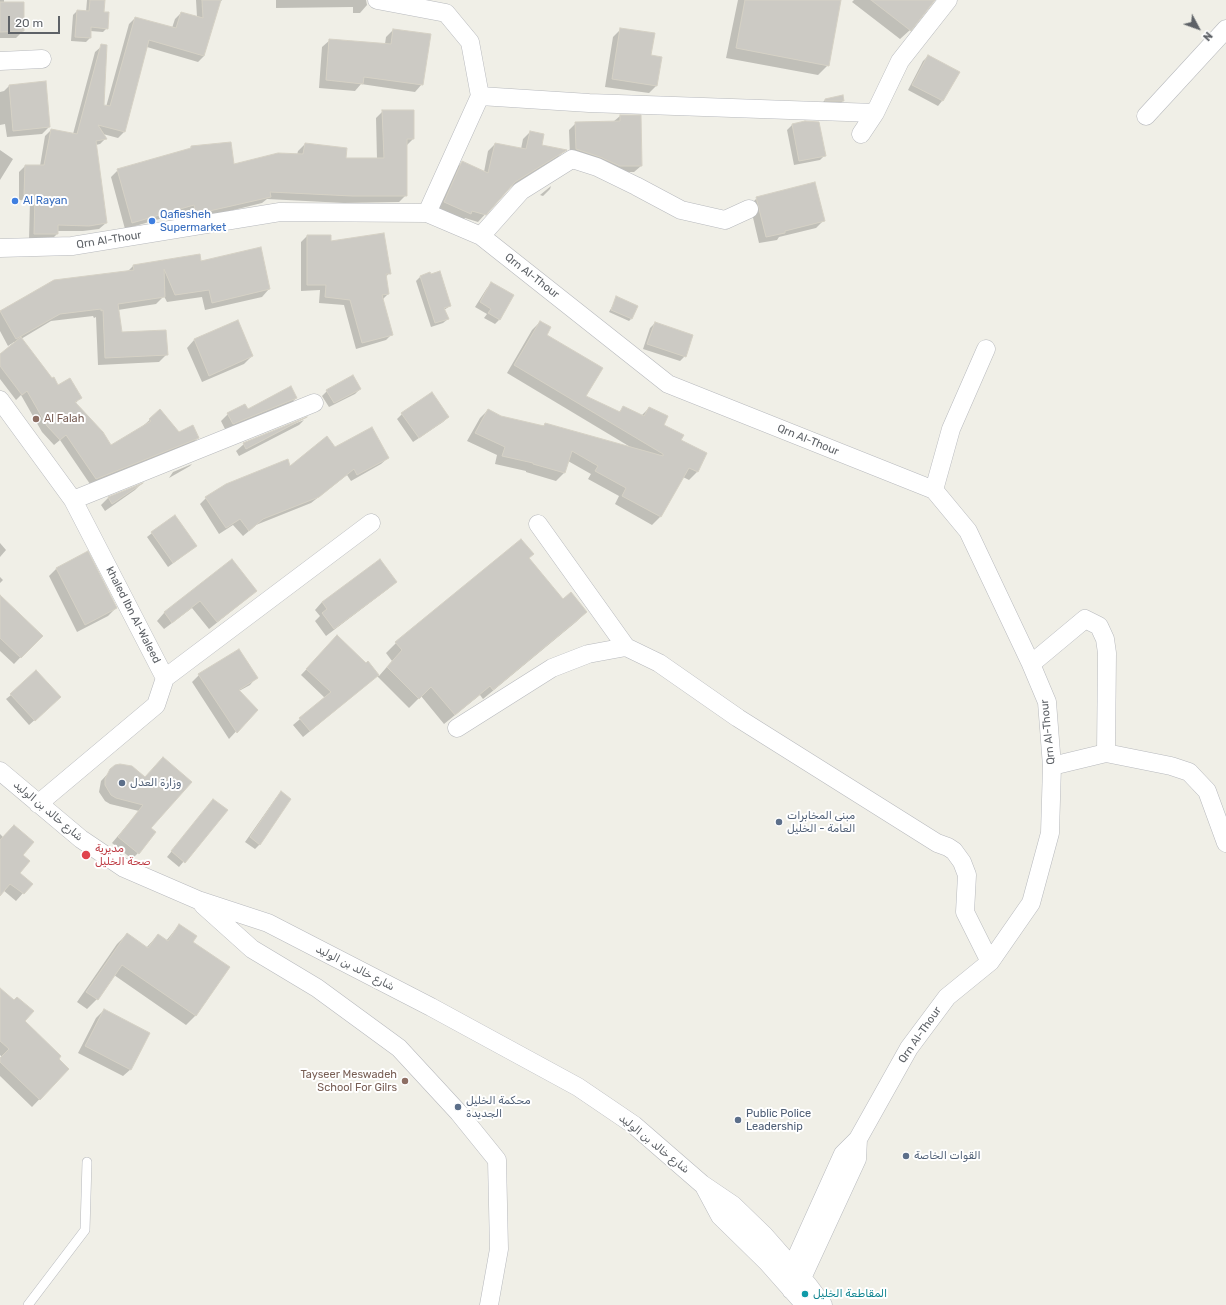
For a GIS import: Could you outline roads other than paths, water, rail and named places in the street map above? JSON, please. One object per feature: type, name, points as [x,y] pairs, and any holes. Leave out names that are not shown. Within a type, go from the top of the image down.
[{"type":"street","points":[[377,0],[446,13],[470,42],[480,96],[427,213]]},
{"type":"street","points":[[861,134],[875,114],[900,61],[948,0]]},
{"type":"street","points":[[1146,116],[1226,29]]},
{"type":"street","points":[[0,61],[42,60]]},
{"type":"street","points":[[480,96],[589,103],[875,114]]},
{"type":"street","points":[[481,236],[521,191],[572,159],[597,167],[680,210],[725,220],[749,209]]},
{"type":"street","name":"Qrn Al-Thour","points":[[0,248],[72,246],[280,212],[427,213],[481,236],[668,384],[934,490],[968,531],[1031,664],[1047,702],[1052,766],[1050,833],[1031,903],[990,962],[947,997],[909,1048],[858,1139],[843,1154],[795,1278]]},
{"type":"street","points":[[934,490],[951,428],[986,349]]},
{"type":"street","name":"khaled Ibn Al-Waleed","points":[[0,400],[73,500],[165,678]]},
{"type":"street","points":[[73,500],[314,403]]},
{"type":"street","points":[[38,804],[156,705],[165,678],[370,522]]},
{"type":"street","points":[[538,524],[626,647],[658,663],[738,718],[937,843],[948,847],[954,852],[962,862],[967,875],[965,912],[990,962]]},
{"type":"street","points":[[1031,664],[1085,619],[1099,626],[1107,653],[1106,753]]},
{"type":"street","points":[[458,728],[552,668],[588,654],[626,647]]},
{"type":"street","points":[[1052,766],[1106,753],[1171,766],[1188,772],[1207,791],[1226,843]]},
{"type":"street","name":"شارع خالد بن الوليد","points":[[0,771],[81,839],[124,868],[198,900],[268,923],[431,1007],[578,1088],[634,1125],[702,1184],[720,1216],[767,1262],[795,1278]]},
{"type":"street","points":[[198,900],[252,949],[317,988],[399,1048],[459,1113],[497,1160],[499,1249],[489,1305]]},
{"type":"street","points":[[795,1278],[805,1305]]},
{"type":"street","points":[[795,1278],[823,1305]]},
{"type":"lane","points":[[28,1305],[85,1230],[87,1162]]},
{"type":"place","name":"Al Rayan","points":[[15,201]]},
{"type":"place","name":"Qafiesheh Supermarket","points":[[152,221]]},
{"type":"place","name":"Al Falah","points":[[36,419]]},
{"type":"place","name":"وزارة العدل","points":[[122,783]]},
{"type":"place","name":"مبنى المخابرات العامة - الخليل","points":[[779,822]]},
{"type":"place","name":"مديرية صحة الخليل","points":[[86,855]]},
{"type":"place","name":"Tayseer Meswadeh School For Gilrs","points":[[405,1081]]},
{"type":"place","name":"محكمة الخليل الجديدة","points":[[458,1107]]},
{"type":"place","name":"Public Police Leadership","points":[[738,1120]]},
{"type":"place","name":"القوات الخاصة","points":[[906,1156]]},
{"type":"place","name":"المقاطعة الخليل","points":[[805,1294]]}]
